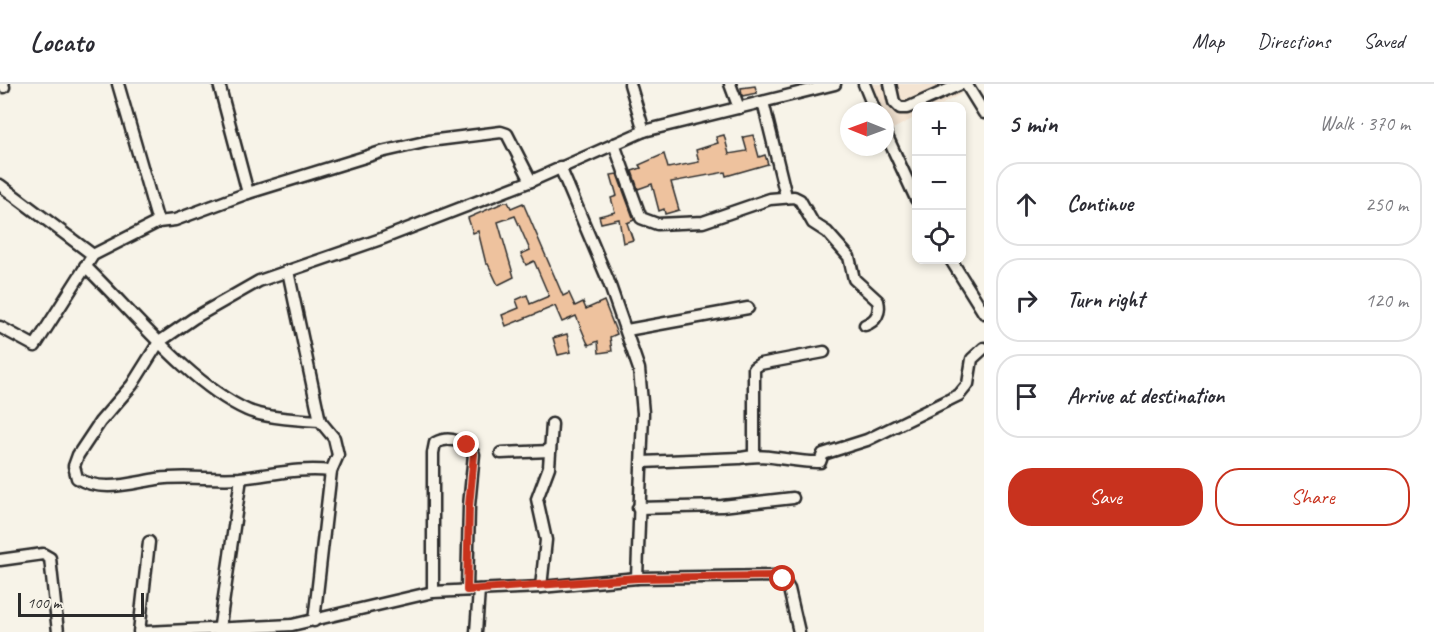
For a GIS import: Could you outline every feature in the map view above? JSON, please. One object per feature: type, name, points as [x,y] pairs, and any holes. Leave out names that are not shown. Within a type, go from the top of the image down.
[{"type":"street","points":[[117,84],[158,222]]},
{"type":"street","points":[[221,84],[248,193]]},
{"type":"street","points":[[630,84],[645,131]]},
{"type":"street","points":[[730,84],[739,108]]},
{"type":"street","points":[[331,471],[301,469],[241,478],[158,479],[122,485],[87,484],[77,478],[74,466],[78,455],[100,422],[132,385],[159,342],[194,318],[259,281],[531,181],[645,131],[764,102],[795,89],[835,84]]},
{"type":"street","points":[[864,84],[872,102]]},
{"type":"street","points":[[890,84],[894,102],[900,108],[940,88],[961,84]]},
{"type":"street","points":[[966,84],[984,113]]},
{"type":"street","points":[[764,102],[786,196]]},
{"type":"street","points":[[0,327],[35,346],[93,255],[158,222],[175,220],[248,193],[381,152],[429,141],[501,132],[507,134],[531,181]]},
{"type":"street","points":[[614,144],[641,218],[650,223],[676,225],[704,222],[770,199],[786,196],[800,200],[813,223],[827,232],[849,257],[854,279],[878,301],[878,315],[873,322],[865,324]]},
{"type":"street","points":[[894,151],[912,190]]},
{"type":"street","points":[[560,167],[627,330],[639,369],[643,412],[637,578]]},
{"type":"street","points":[[0,185],[93,255]]},
{"type":"street","points":[[953,264],[984,313]]},
{"type":"street","points":[[85,266],[159,342],[221,396],[249,411],[320,421],[328,428],[338,454],[331,471],[314,621]]},
{"type":"street","points":[[288,271],[320,421]]},
{"type":"street","points":[[627,330],[748,308]]},
{"type":"street","points":[[642,462],[740,458],[754,455],[805,463],[820,462],[823,454],[867,440],[960,395],[968,384],[972,359],[984,348]]},
{"type":"street","points":[[754,455],[752,375],[754,368],[760,364],[824,352]]},
{"type":"street","points":[[541,587],[546,540],[537,499],[549,467],[552,424]]},
{"type":"street","points":[[433,592],[433,453],[435,443],[440,440],[460,442],[474,454],[469,506],[467,590]]},
{"type":"street","points":[[501,453],[550,451]]},
{"type":"street","points":[[220,631],[241,478]]},
{"type":"street","points":[[638,508],[722,506],[793,498]]},
{"type":"street","points":[[139,632],[149,542]]},
{"type":"street","points":[[0,560],[43,554],[50,558],[58,632]]},
{"type":"street","points":[[146,632],[220,631],[314,621],[433,592],[541,587],[637,578],[775,576],[783,579],[789,589],[799,632]]},
{"type":"street","points":[[476,632],[479,590]]},
{"type":"shaded area","points":[[870,84],[955,84],[961,94],[946,102],[912,102],[912,119],[894,128],[894,102],[878,102]]},
{"type":"building","points":[[755,86],[757,93],[742,96],[741,88]]},
{"type":"building","points":[[724,135],[729,154],[747,151],[743,137],[753,135],[759,157],[765,155],[768,164],[726,176],[725,172],[671,182],[679,210],[665,214],[664,209],[659,211],[652,184],[638,189],[632,171],[641,168],[639,165],[664,154],[668,168],[699,162],[696,150],[718,143],[716,137]]},
{"type":"building","points":[[617,174],[634,220],[627,223],[633,240],[623,243],[619,219],[601,223],[599,216],[615,212],[611,198],[617,196],[611,175]]},
{"type":"building","points":[[508,202],[511,208],[523,203],[563,296],[569,293],[575,306],[583,302],[586,309],[604,301],[617,334],[610,337],[612,351],[599,353],[598,341],[589,345],[576,316],[562,322],[555,306],[506,326],[502,315],[519,308],[516,300],[527,295],[530,304],[549,296],[534,261],[526,265],[521,254],[530,250],[515,216],[498,222],[514,277],[498,285],[486,264],[478,231],[473,233],[468,218]]},
{"type":"building","points":[[567,334],[571,352],[558,355],[553,338]]},
{"type":"route","points":[[467,445],[474,454],[469,506],[467,590],[541,587],[637,578],[775,576],[783,579]]}]
